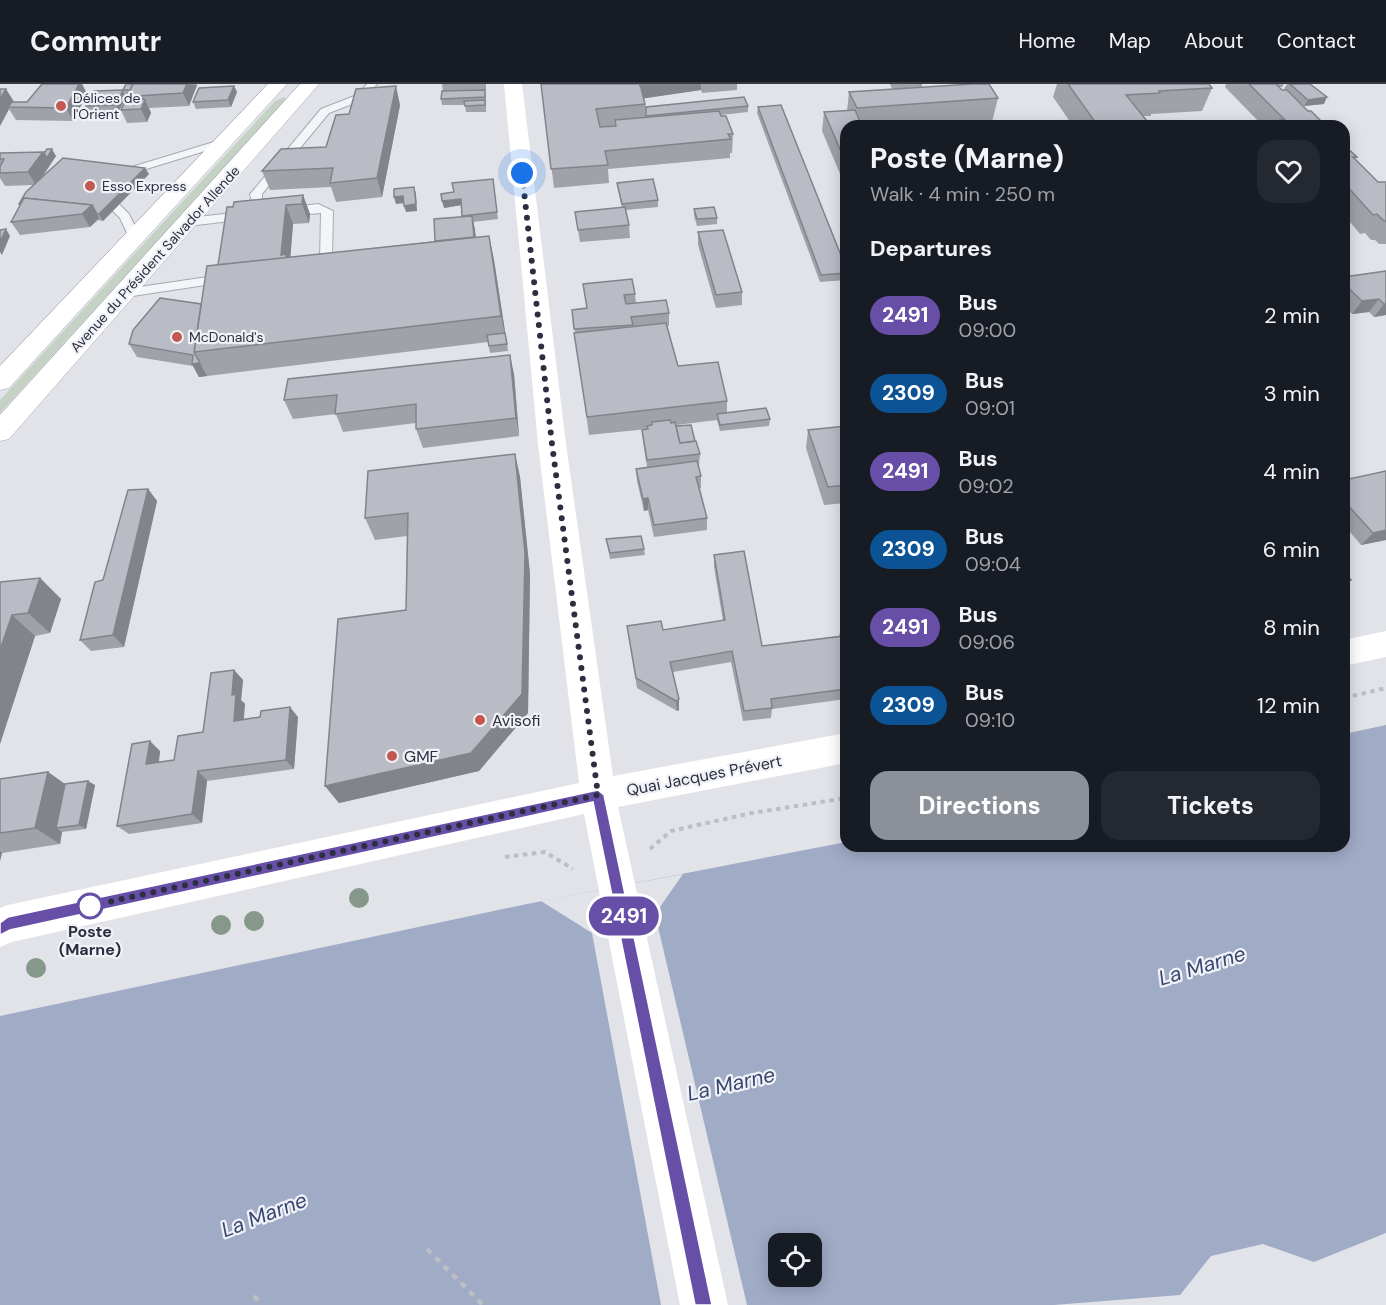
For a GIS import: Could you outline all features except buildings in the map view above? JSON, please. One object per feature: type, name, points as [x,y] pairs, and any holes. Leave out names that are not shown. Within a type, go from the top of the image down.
[{"type":"main road","name":"Avenue du Président Salvador Allende","points":[[0,382],[278,84]]},
{"type":"main road","name":"Avenue du Président Salvador Allende","points":[[0,432],[310,84]]},
{"type":"main road","points":[[513,84],[552,444],[598,795],[704,1305]]},
{"type":"main road","points":[[1350,652],[1386,644]]},
{"type":"main road","name":"Quai Jacques Prévert","points":[[3,925],[598,795],[840,749]]},
{"type":"lane","points":[[278,203],[257,203],[256,194],[325,111],[361,97],[372,84]]},
{"type":"lane","points":[[135,239],[125,217],[103,195],[126,172],[227,141]]},
{"type":"lane","points":[[189,222],[325,209],[327,212],[326,261],[319,265],[299,268]]},
{"type":"lane","points":[[126,293],[228,278]]},
{"type":"path","points":[[1350,696],[1386,687]]},
{"type":"path","points":[[650,849],[671,831],[752,813],[840,799]]},
{"type":"path","points":[[427,1249],[483,1305]]},
{"type":"path","points":[[255,1296],[262,1305]]},
{"type":"green space","points":[[284,97],[286,100],[0,413],[0,400],[275,101]]},
{"type":"water","name":"La Marne","points":[[1386,725],[1386,1233],[1314,1262],[1263,1244],[1211,1256],[1180,1295],[1054,1305],[0,1305],[0,1016],[527,904],[840,843],[840,852],[1350,852],[1350,733]]},
{"type":"pier","points":[[683,874],[655,914],[747,1305],[661,1305],[592,933],[541,901]]},
{"type":"bus line","name":"2491","points":[[0,928],[8,924],[598,795],[704,1305]]},
{"type":"place","name":"Délices de l'Orient","points":[[61,106]]},
{"type":"place","name":"Esso Express","points":[[90,186]]},
{"type":"place","name":"McDonald's","points":[[177,337]]},
{"type":"place","name":"Avisofi","points":[[480,720]]},
{"type":"place","name":"GMF","points":[[392,756]]},
{"type":"place","name":"Poste (Marne)","points":[[90,906]]},
{"type":"route","points":[[90,906],[598,795],[552,444],[522,173]]}]
